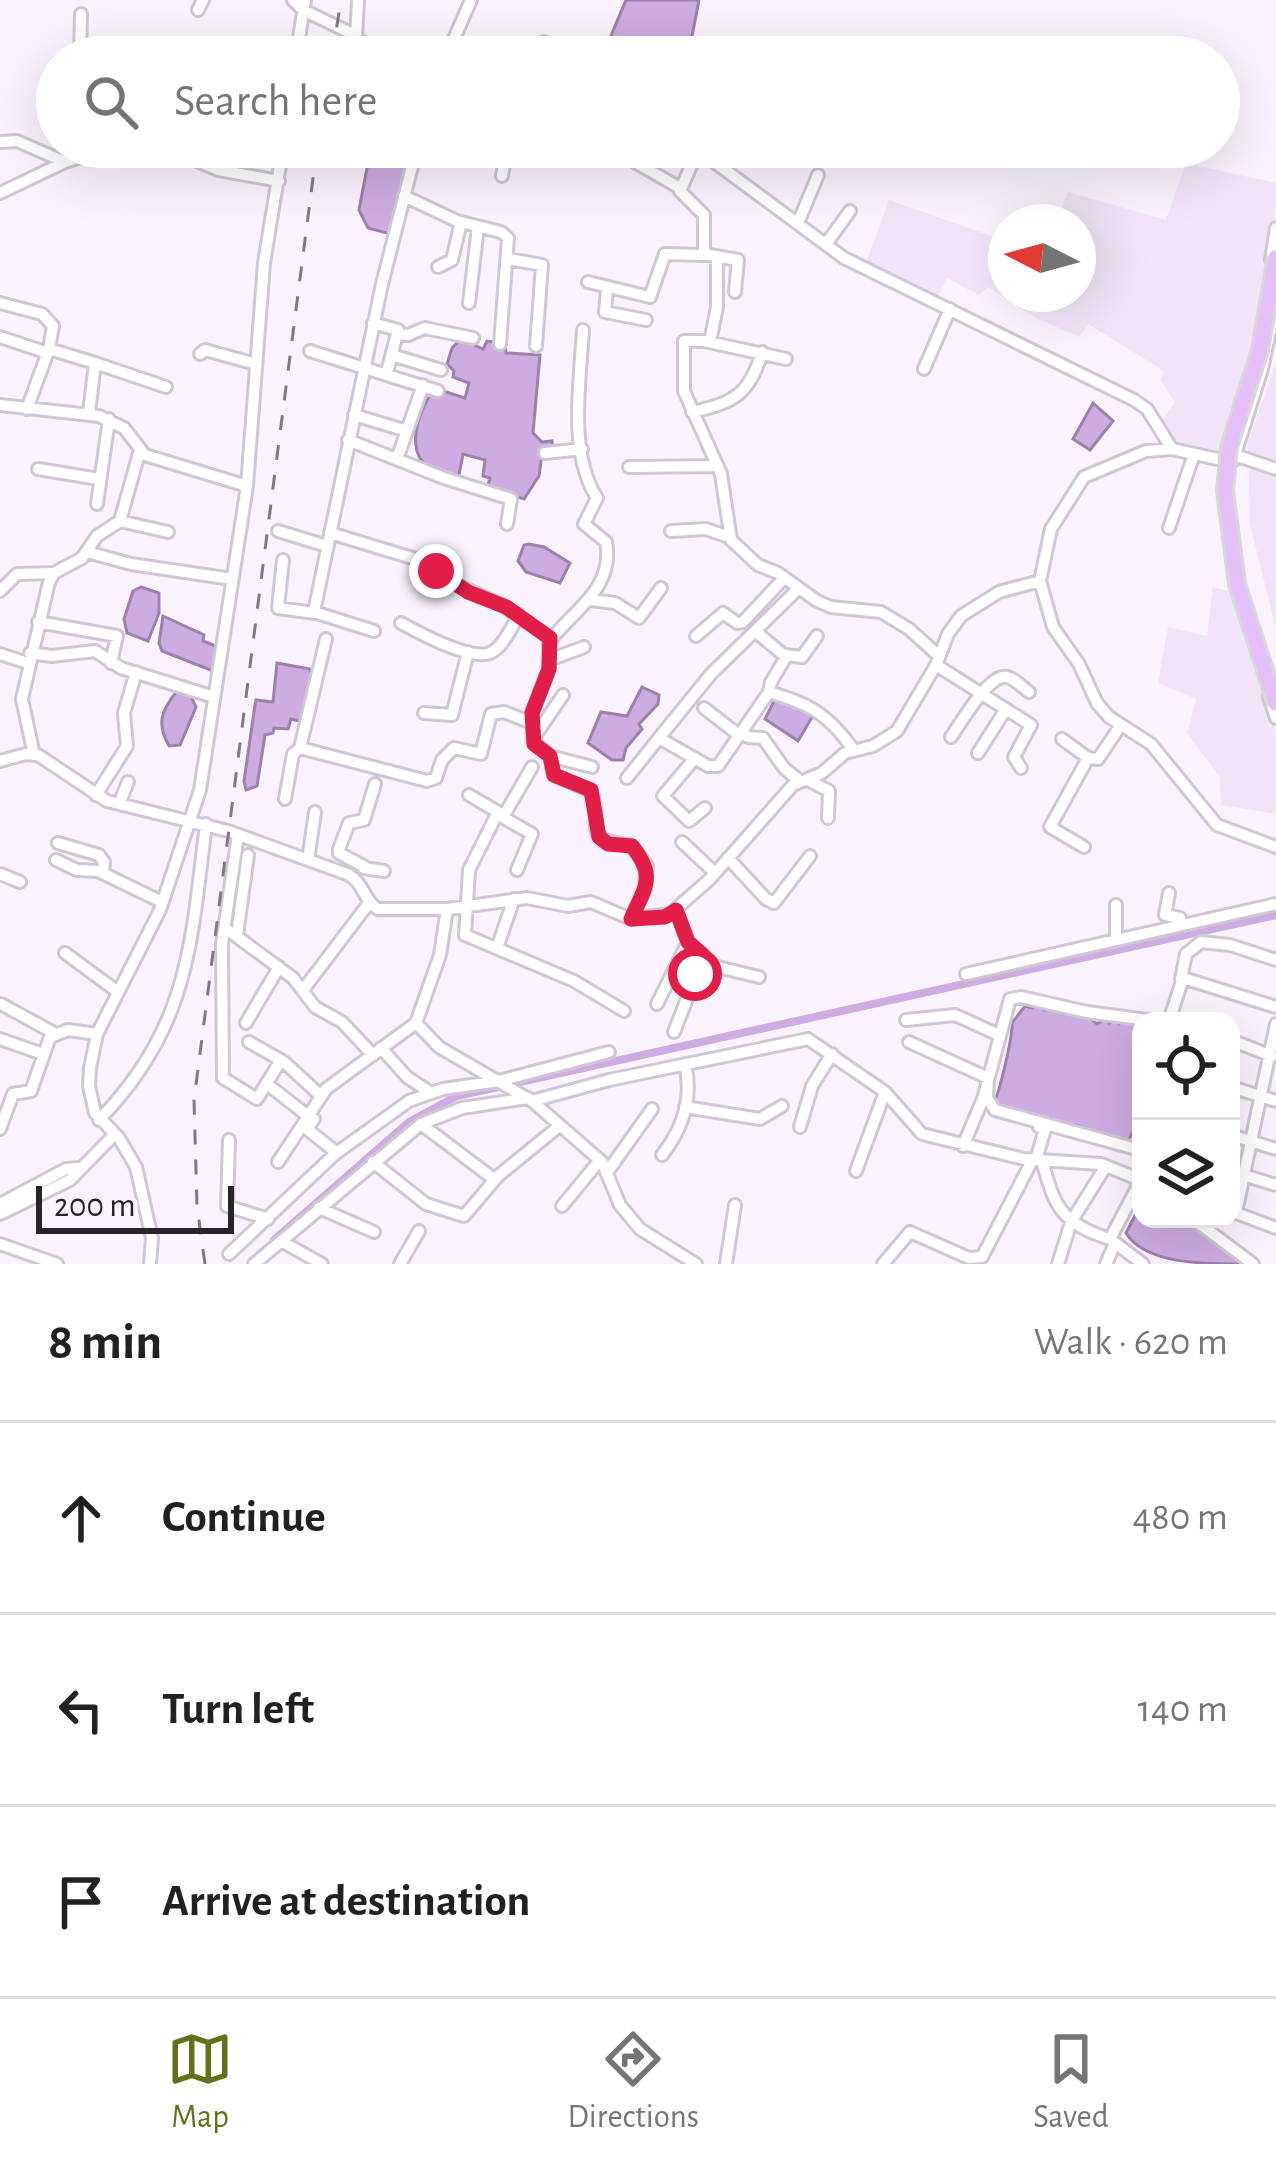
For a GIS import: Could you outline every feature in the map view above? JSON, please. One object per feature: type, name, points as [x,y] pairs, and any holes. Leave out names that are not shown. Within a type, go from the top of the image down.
[{"type":"main road","points":[[1276,257],[1260,350],[1229,447],[1225,491],[1238,584],[1276,704]]},
{"type":"street","points":[[293,0],[355,34],[358,0]]},
{"type":"street","points":[[455,36],[471,0]]},
{"type":"street","points":[[299,36],[304,5]]},
{"type":"street","points":[[80,36],[81,14]]},
{"type":"street","points":[[0,142],[17,141],[36,149]]},
{"type":"street","points":[[0,193],[52,168]]},
{"type":"street","points":[[214,168],[279,181]]},
{"type":"street","points":[[150,1264],[152,1238],[136,1167],[99,1120],[89,1086],[97,1034],[149,936],[190,821],[207,754],[247,486],[264,262],[281,168]]},
{"type":"street","points":[[315,613],[373,323],[411,168]]},
{"type":"street","points":[[502,176],[503,168]]},
{"type":"street","points":[[645,168],[680,188],[704,215],[717,307],[710,342]]},
{"type":"street","points":[[680,188],[688,168]]},
{"type":"street","points":[[723,168],[855,264],[1134,400],[1147,409],[1172,449]]},
{"type":"street","points":[[798,223],[818,175]]},
{"type":"street","points":[[404,196],[461,222],[505,235],[509,259],[500,344]]},
{"type":"street","points":[[826,244],[850,211]]},
{"type":"street","points":[[439,267],[452,260],[461,222]]},
{"type":"street","points":[[469,302],[478,226]]},
{"type":"street","points":[[1270,321],[1276,228]]},
{"type":"street","points":[[588,282],[650,297],[665,254],[711,255],[738,260],[735,292]]},
{"type":"street","points":[[509,259],[542,265],[536,346]]},
{"type":"street","points":[[608,289],[605,311],[646,320]]},
{"type":"street","points":[[1276,302],[1228,458],[1221,502],[1231,577],[1276,718]]},
{"type":"street","points":[[0,303],[49,317],[53,326],[27,409]]},
{"type":"street","points":[[924,369],[950,309]]},
{"type":"street","points":[[373,323],[395,327],[397,334],[387,373]]},
{"type":"street","points":[[397,334],[425,328],[473,338]]},
{"type":"street","points":[[583,330],[582,448],[590,487],[597,496],[584,524],[606,542],[608,550],[591,599],[550,638],[549,660],[532,713],[537,748],[592,767]]},
{"type":"street","points":[[0,337],[166,387]]},
{"type":"street","points":[[730,537],[718,466],[684,391],[684,341],[786,359]]},
{"type":"street","points":[[200,354],[205,350],[256,364]]},
{"type":"street","points":[[310,351],[438,391]]},
{"type":"street","points":[[692,412],[722,404],[747,390],[762,352]]},
{"type":"street","points":[[392,355],[441,370]]},
{"type":"street","points":[[89,413],[95,363]]},
{"type":"street","points":[[397,459],[423,385]]},
{"type":"street","points":[[0,405],[109,419],[132,435],[140,451],[247,486]]},
{"type":"street","points":[[354,415],[406,431]]},
{"type":"street","points":[[97,504],[109,419]]},
{"type":"street","points":[[348,440],[511,499],[507,524]]},
{"type":"street","points":[[545,453],[582,448]]},
{"type":"street","points":[[1276,469],[1172,449],[1127,456],[1084,477],[1051,529],[1040,581],[1053,627],[1079,664],[1097,703],[1151,744],[1217,825],[1276,848]]},
{"type":"street","points":[[0,591],[16,574],[54,573],[69,567],[97,536],[120,521],[140,451]]},
{"type":"street","points":[[1169,528],[1194,454]]},
{"type":"street","points":[[1228,458],[1240,567],[1276,685]]},
{"type":"street","points":[[629,467],[718,466]]},
{"type":"street","points":[[38,469],[99,479]]},
{"type":"street","points":[[120,521],[168,532]]},
{"type":"street","points":[[671,531],[706,529],[730,537],[758,565],[827,606],[881,612],[909,629],[937,660],[1031,725],[1013,757],[1021,768]]},
{"type":"street","points":[[278,531],[419,560],[440,577],[519,615],[550,638]]},
{"type":"street","points":[[87,552],[131,564],[232,579]]},
{"type":"street","points":[[283,560],[278,608],[315,613],[374,632]]},
{"type":"street","points":[[54,573],[29,658],[22,707],[34,754],[96,795],[206,824],[308,860],[359,882],[369,903],[378,909],[447,909],[514,899],[568,905],[591,902],[631,919],[665,917],[676,910],[715,873],[761,817],[803,780],[819,776],[853,749],[873,746],[897,731],[952,626],[976,604],[999,592],[1040,581]]},
{"type":"street","points":[[696,636],[723,614],[743,622],[784,578]]},
{"type":"street","points":[[591,599],[615,603],[641,617],[661,588]]},
{"type":"street","points":[[627,778],[685,702],[799,588]]},
{"type":"street","points":[[400,623],[467,652],[494,652],[519,615]]},
{"type":"street","points":[[38,622],[117,636],[111,662]]},
{"type":"street","points":[[755,631],[785,656],[803,656],[817,636]]},
{"type":"street","points":[[285,799],[326,639]]},
{"type":"street","points":[[549,660],[584,647]]},
{"type":"street","points":[[0,655],[29,658],[94,652],[136,672],[214,697]]},
{"type":"street","points":[[424,713],[452,715],[467,652]]},
{"type":"street","points":[[658,738],[692,761],[718,766],[770,692],[785,656]]},
{"type":"street","points":[[96,795],[127,746],[124,713],[136,672]]},
{"type":"street","points":[[951,737],[981,693],[1005,676],[1028,692]]},
{"type":"street","points":[[770,692],[811,706],[853,749]]},
{"type":"street","points":[[534,739],[563,695]]},
{"type":"street","points":[[704,708],[741,735],[763,738],[784,767],[829,791],[828,818]]},
{"type":"street","points":[[979,753],[1006,709]]},
{"type":"street","points":[[300,748],[427,781],[436,778],[452,749],[481,754],[490,714],[510,714],[535,724]]},
{"type":"street","points":[[1061,739],[1088,758],[1100,758],[1121,725]]},
{"type":"street","points":[[0,761],[34,754]]},
{"type":"street","points":[[550,756],[554,775],[591,790],[599,837],[608,844],[632,846],[647,866],[645,889],[631,919]]},
{"type":"street","points":[[1084,847],[1050,827],[1088,758]]},
{"type":"street","points":[[692,761],[663,794],[664,800],[687,820],[705,808]]},
{"type":"street","points":[[532,767],[470,866],[465,935],[574,980],[624,1011]]},
{"type":"street","points":[[118,804],[128,782]]},
{"type":"street","points":[[375,784],[364,820],[349,823],[339,853],[385,871]]},
{"type":"street","points":[[470,795],[532,834],[517,870]]},
{"type":"street","points":[[308,860],[315,812]]},
{"type":"street","points":[[99,1120],[119,1099],[175,1008],[206,824]]},
{"type":"street","points":[[238,835],[225,928],[220,1018],[223,1078],[255,1099],[281,1060]]},
{"type":"street","points":[[682,842],[715,873]]},
{"type":"street","points":[[58,843],[99,856],[103,873]]},
{"type":"street","points":[[237,935],[248,855]]},
{"type":"street","points":[[728,858],[774,903],[810,856]]},
{"type":"street","points":[[56,860],[77,871],[103,873],[162,902]]},
{"type":"street","points":[[359,882],[365,867]]},
{"type":"street","points":[[0,874],[20,883]]},
{"type":"street","points":[[1169,893],[1165,915],[1180,918],[1180,925]]},
{"type":"street","points":[[496,948],[514,899]]},
{"type":"street","points":[[303,990],[369,903]]},
{"type":"street","points":[[966,974],[1276,904]]},
{"type":"street","points":[[1116,905],[1116,938]]},
{"type":"street","points":[[278,1162],[321,1096],[416,1023],[440,956],[447,909]]},
{"type":"street","points":[[674,1032],[702,953],[688,942],[676,910]]},
{"type":"street","points":[[225,928],[279,967],[315,1007],[342,1022],[431,1093]]},
{"type":"street","points":[[657,1004],[688,942]]},
{"type":"street","points":[[1172,1012],[1186,954],[1201,942],[1230,945],[1276,960]]},
{"type":"street","points":[[65,953],[118,992]]},
{"type":"street","points":[[701,963],[759,976]]},
{"type":"street","points":[[245,1023],[279,967]]},
{"type":"street","points":[[1181,979],[1276,1007]]},
{"type":"street","points":[[963,1146],[988,1078],[1007,1004],[1015,996],[1132,1018]]},
{"type":"street","points":[[1,1004],[54,1033],[97,1034]]},
{"type":"street","points":[[906,1020],[955,1015],[999,1035]]},
{"type":"street","points":[[416,1023],[439,1048],[527,1097],[604,1165],[620,1205],[640,1229],[696,1264]]},
{"type":"street","points":[[1240,1185],[1276,1024]]},
{"type":"street","points":[[0,1129],[13,1094],[31,1091],[54,1033]]},
{"type":"street","points":[[254,1264],[421,1124],[462,1108],[798,1039],[814,1042],[885,1092],[922,1133],[1037,1160],[1106,1166],[1132,1179]]},
{"type":"street","points":[[0,1040],[43,1054]]},
{"type":"street","points":[[249,1042],[281,1060],[321,1096]]},
{"type":"street","points":[[909,1042],[988,1078]]},
{"type":"street","points":[[1240,1044],[1272,1056]]},
{"type":"street","points":[[229,1254],[337,1153],[385,1116],[431,1093],[502,1083],[609,1052]]},
{"type":"street","points":[[800,1127],[812,1086],[832,1054]]},
{"type":"street","points":[[662,1155],[679,1129],[685,1107],[689,1090],[685,1064]]},
{"type":"street","points":[[988,1078],[987,1098],[993,1109],[1132,1145]]},
{"type":"street","points":[[267,1084],[314,1119],[307,1129],[337,1153]]},
{"type":"street","points":[[1240,1089],[1276,1101]]},
{"type":"street","points":[[856,1171],[885,1092]]},
{"type":"street","points":[[685,1107],[760,1119],[782,1106]]},
{"type":"street","points":[[562,1206],[635,1137],[652,1108]]},
{"type":"street","points":[[884,1264],[910,1232],[969,1258],[982,1257],[991,1244],[1037,1160],[1046,1129],[977,1112]]},
{"type":"street","points":[[421,1124],[495,1180]]},
{"type":"street","points":[[373,1162],[417,1199],[454,1216],[468,1215],[495,1180],[558,1127]]},
{"type":"street","points":[[0,1214],[70,1180],[114,1135]]},
{"type":"street","points":[[1240,1138],[1276,1149]]},
{"type":"street","points":[[229,1140],[226,1206],[268,1220]]},
{"type":"street","points":[[1037,1160],[1053,1201],[1071,1222],[1113,1241],[1143,1264]]},
{"type":"street","points":[[1058,1264],[1071,1222],[1106,1166]]},
{"type":"street","points":[[1240,1167],[1276,1185]]},
{"type":"street","points":[[0,1204],[67,1169],[78,1168]]},
{"type":"street","points":[[1106,1264],[1132,1199]]},
{"type":"street","points":[[726,1264],[735,1204]]},
{"type":"street","points":[[319,1208],[374,1232]]},
{"type":"street","points":[[1240,1215],[1276,1228]]},
{"type":"street","points":[[1206,1228],[1253,1264]]},
{"type":"street","points":[[400,1264],[419,1231]]},
{"type":"street","points":[[281,1241],[303,1259],[322,1264]]},
{"type":"street","points":[[0,1244],[57,1264]]},
{"type":"street","points":[[991,1244],[992,1264]]},
{"type":"shaded area","points":[[626,0],[699,0],[692,36],[611,36]]},
{"type":"shaded area","points":[[367,168],[414,168],[394,235],[368,228],[359,210]]},
{"type":"shaded area","points":[[1184,168],[1208,168],[1276,183],[1249,372],[1216,455],[1176,447],[1160,423],[1175,402],[1161,380],[1164,371],[1088,324],[1079,337],[1027,312],[1096,312],[1096,204],[1063,204],[1068,192],[1166,220]]},
{"type":"shaded area","points":[[889,200],[988,235],[988,287],[979,295],[947,278],[938,297],[866,263]]},
{"type":"shaded area","points":[[461,339],[483,349],[487,341],[505,343],[506,353],[540,355],[533,433],[542,442],[552,441],[553,451],[542,454],[539,476],[524,499],[487,488],[490,478],[483,476],[485,460],[463,454],[459,475],[427,466],[419,456],[416,431],[434,388],[465,398],[469,383],[453,377],[447,364]]},
{"type":"shaded area","points":[[1276,362],[1276,629],[1250,524],[1248,442]]},
{"type":"shaded area","points":[[1093,403],[1113,421],[1090,450],[1073,439]]},
{"type":"shaded area","points":[[524,545],[570,563],[560,583],[526,572],[518,561]]},
{"type":"shaded area","points":[[141,587],[159,593],[159,613],[148,641],[127,633],[124,619],[133,591]]},
{"type":"shaded area","points":[[1213,587],[1232,592],[1276,733],[1276,814],[1221,805],[1220,777],[1187,733],[1196,699],[1158,683],[1168,627],[1207,636]]},
{"type":"shaded area","points":[[163,616],[218,647],[213,671],[162,651]]},
{"type":"shaded area","points":[[277,663],[310,669],[316,691],[299,721],[291,719],[288,729],[274,728],[265,735],[257,786],[246,790],[256,700],[273,702]]},
{"type":"shaded area","points":[[642,687],[659,695],[658,704],[639,724],[642,729],[626,748],[623,760],[612,760],[588,743],[601,712],[627,716]]},
{"type":"shaded area","points":[[177,691],[189,692],[196,707],[180,745],[169,746],[162,718]]},
{"type":"shaded area","points":[[776,697],[817,709],[798,741],[765,719]]},
{"type":"shaded area","points":[[1040,1004],[1044,1010],[1073,1012],[1097,1024],[1106,1018],[1109,1023],[1119,1024],[1128,1017],[1132,1021],[1132,1133],[1127,1142],[1076,1125],[1055,1124],[1051,1119],[1040,1123],[994,1103],[1012,1023],[1025,1006]]},
{"type":"shaded area","points":[[1132,1221],[1132,1228],[1205,1229],[1242,1264],[1161,1256],[1126,1233]]},
{"type":"waterway","points":[[274,1240],[409,1122],[457,1096],[1276,915]]},
{"type":"railway","points":[[335,36],[341,0]]},
{"type":"railway","points":[[205,1264],[197,1206],[194,1100],[314,168]]},
{"type":"route","points":[[436,571],[468,592],[506,607],[550,638],[549,669],[532,713],[534,744],[550,756],[554,775],[591,790],[599,837],[608,844],[632,846],[644,861],[648,871],[645,889],[631,919],[665,917],[676,910],[688,942],[703,955],[695,974]]}]
